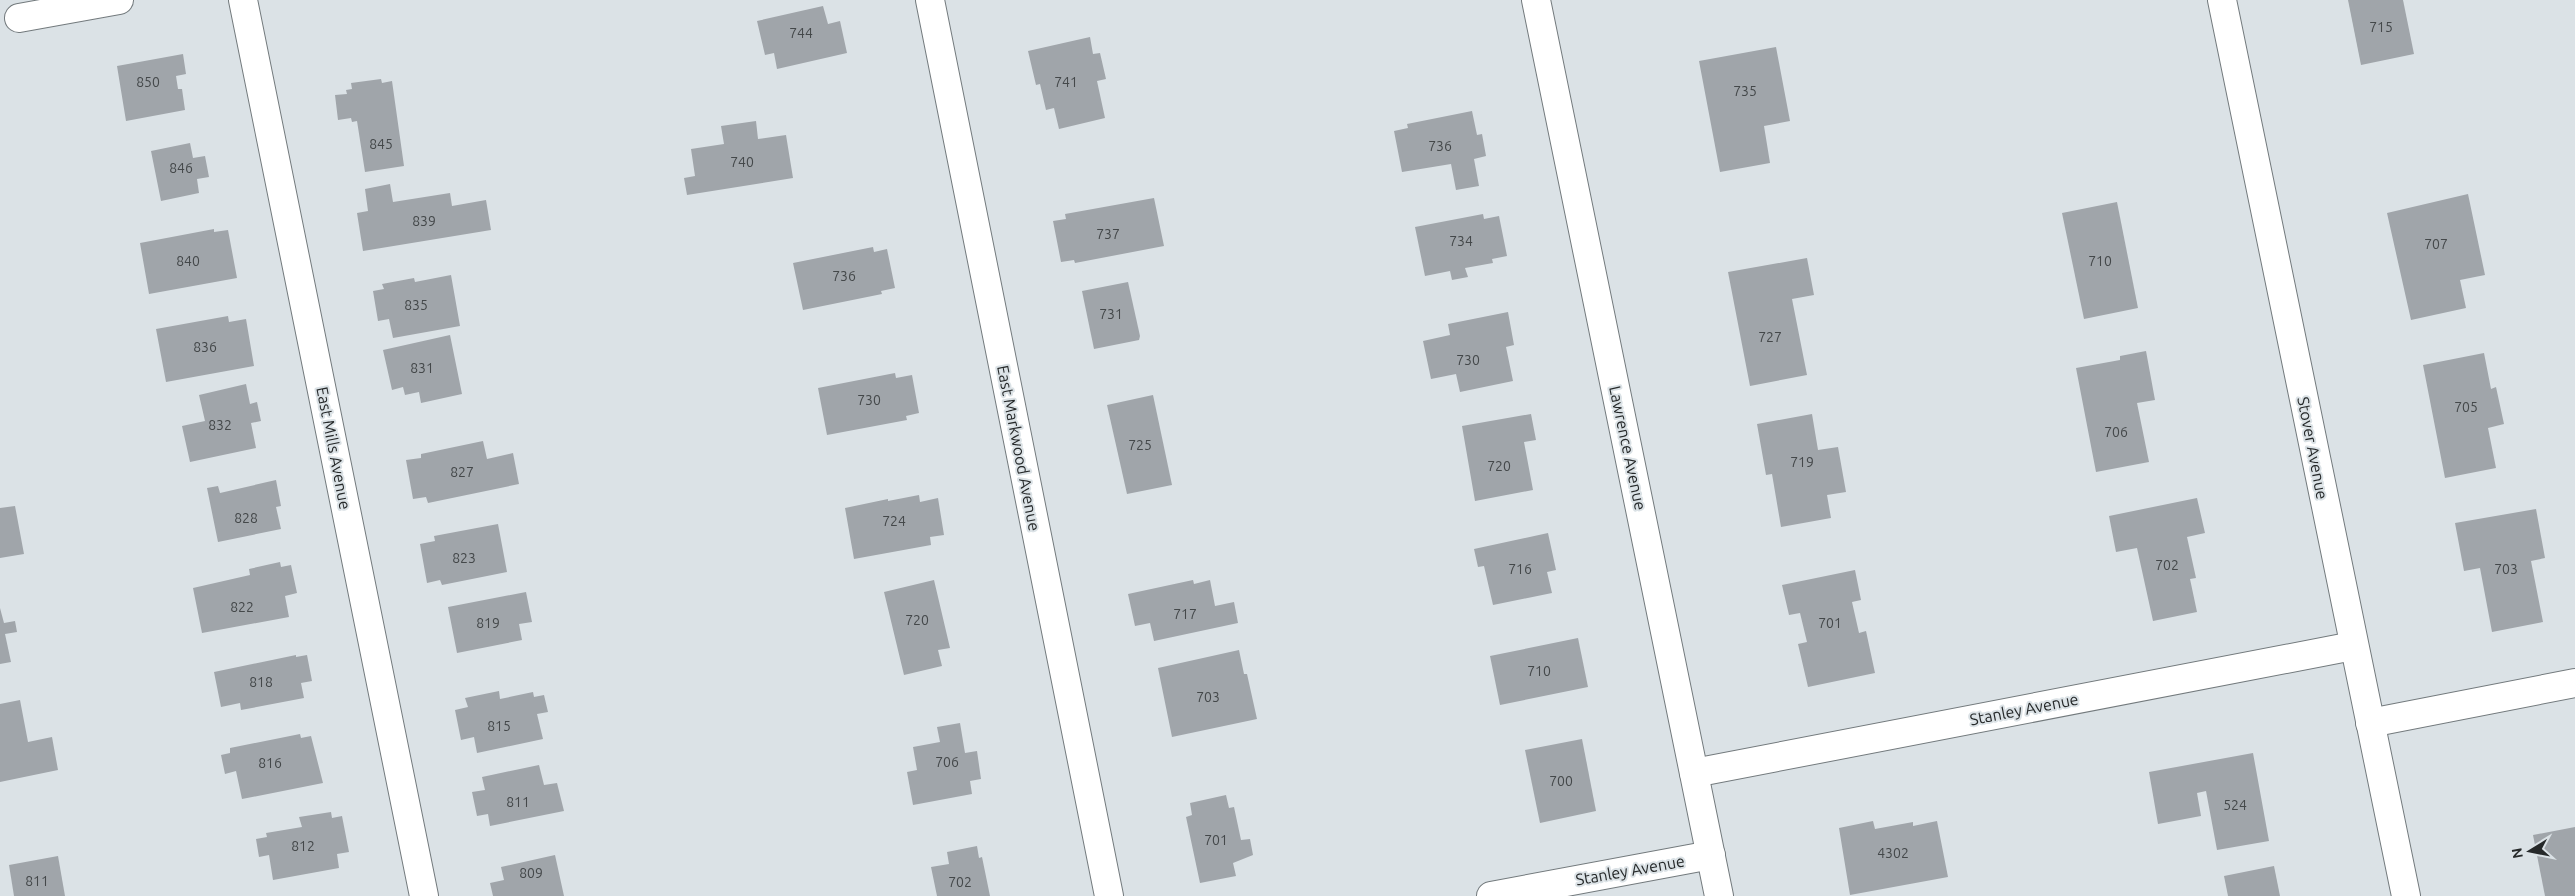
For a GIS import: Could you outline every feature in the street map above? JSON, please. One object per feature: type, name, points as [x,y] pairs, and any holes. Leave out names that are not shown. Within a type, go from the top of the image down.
[{"type":"street","points":[[19,18],[119,0]]},
{"type":"street","name":"East Mills Avenue","points":[[243,0],[424,896]]},
{"type":"street","name":"East Markwood Avenue","points":[[930,0],[1109,896]]},
{"type":"street","name":"Lawrence Avenue","points":[[1536,0],[1719,896]]},
{"type":"street","name":"Stover Avenue","points":[[2222,0],[2353,646],[2406,896]]},
{"type":"street","name":"Stanley Avenue","points":[[1694,773],[2353,646]]},
{"type":"street","points":[[2370,723],[2575,683]]},
{"type":"street","name":"Stanley Avenue","points":[[1491,896],[1711,855]]},
{"type":"building","points":[[2348,0],[2403,0],[2414,54],[2361,65]]},
{"type":"building","points":[[823,6],[828,24],[840,21],[847,53],[777,69],[774,53],[765,55],[757,21]]},
{"type":"building","points":[[1090,37],[1093,54],[1100,53],[1106,79],[1097,81],[1105,118],[1059,129],[1054,108],[1046,110],[1040,84],[1036,85],[1028,51]]},
{"type":"building","points":[[1776,47],[1790,121],[1764,126],[1770,163],[1720,172],[1699,61]]},
{"type":"building","points":[[183,54],[186,74],[176,76],[178,89],[182,89],[185,110],[126,121],[117,66]]},
{"type":"building","points":[[381,79],[382,83],[392,81],[404,166],[365,172],[357,121],[352,122],[351,118],[338,120],[335,95],[347,94],[346,90],[352,89],[351,83]]},
{"type":"building","points":[[1472,111],[1477,135],[1482,134],[1486,156],[1474,159],[1479,186],[1456,190],[1451,164],[1402,172],[1394,131],[1408,128],[1407,124]]},
{"type":"building","points":[[756,121],[758,139],[786,135],[793,178],[687,195],[684,178],[695,176],[691,149],[724,144],[721,126]]},
{"type":"building","points":[[190,143],[193,158],[205,156],[209,177],[197,179],[199,193],[161,201],[151,151]]},
{"type":"building","points":[[390,184],[393,202],[450,193],[452,206],[486,200],[491,230],[363,251],[357,213],[368,211],[365,189]]},
{"type":"building","points":[[2468,194],[2485,275],[2460,280],[2466,308],[2411,320],[2387,213]]},
{"type":"building","points":[[1154,198],[1164,246],[1075,263],[1074,260],[1061,262],[1053,221],[1066,219],[1065,214]]},
{"type":"building","points":[[2117,202],[2138,308],[2084,319],[2062,213]]},
{"type":"building","points":[[1483,214],[1484,219],[1499,216],[1507,256],[1492,259],[1493,263],[1465,268],[1468,277],[1452,280],[1450,271],[1425,276],[1415,227]]},
{"type":"building","points":[[214,229],[214,232],[228,230],[237,278],[149,294],[140,243]]},
{"type":"building","points":[[873,247],[874,252],[887,249],[895,288],[881,291],[882,294],[803,310],[793,263]]},
{"type":"building","points":[[1807,258],[1814,295],[1792,299],[1807,375],[1750,386],[1728,272]]},
{"type":"building","points":[[451,275],[460,326],[393,338],[389,319],[378,321],[373,291],[384,289],[382,284],[414,278],[415,282]]},
{"type":"building","points":[[1128,282],[1140,336],[1139,340],[1094,349],[1082,291]]},
{"type":"building","points":[[1508,312],[1514,345],[1506,347],[1513,381],[1460,392],[1456,374],[1431,379],[1423,341],[1450,335],[1448,324]]},
{"type":"building","points":[[228,316],[229,322],[246,319],[254,366],[166,382],[156,329]]},
{"type":"building","points":[[450,335],[462,394],[421,403],[419,392],[405,395],[403,387],[392,390],[383,350]]},
{"type":"building","points":[[2146,351],[2155,400],[2137,403],[2149,462],[2096,472],[2076,368],[2120,360],[2120,356]]},
{"type":"building","points":[[2484,353],[2491,389],[2496,387],[2504,424],[2488,428],[2496,468],[2445,478],[2423,365]]},
{"type":"building","points":[[895,373],[896,378],[912,375],[919,413],[906,416],[907,420],[827,435],[818,388]]},
{"type":"building","points":[[246,384],[250,404],[257,402],[261,421],[251,423],[256,448],[190,462],[182,426],[205,421],[199,395]]},
{"type":"building","points":[[1153,395],[1172,485],[1127,494],[1107,405]]},
{"type":"building","points":[[1531,414],[1536,440],[1524,442],[1533,490],[1475,501],[1462,426]]},
{"type":"building","points":[[1812,414],[1818,450],[1838,447],[1846,492],[1827,495],[1831,518],[1781,527],[1772,474],[1766,475],[1757,424]]},
{"type":"building","points":[[483,441],[487,459],[513,453],[519,484],[428,503],[426,497],[413,499],[406,460],[421,458],[421,454]]},
{"type":"building","points":[[276,480],[281,506],[276,507],[281,529],[218,542],[207,488],[218,486],[220,493]]},
{"type":"building","points":[[919,495],[920,502],[938,498],[944,535],[930,537],[931,545],[854,559],[845,508]]},
{"type":"building","points":[[2197,498],[2205,533],[2187,537],[2196,578],[2190,579],[2197,612],[2153,621],[2137,548],[2116,552],[2109,516]]},
{"type":"building","points":[[15,506],[24,554],[0,558],[0,508]]},
{"type":"building","points":[[2536,509],[2545,558],[2531,561],[2543,622],[2492,632],[2480,568],[2464,571],[2455,523]]},
{"type":"building","points":[[498,524],[507,572],[442,585],[440,580],[427,583],[420,544],[435,541],[434,536]]},
{"type":"building","points":[[1548,533],[1556,570],[1547,572],[1552,593],[1493,605],[1484,566],[1478,567],[1474,549]]},
{"type":"building","points":[[280,562],[281,567],[291,565],[297,593],[285,596],[289,617],[202,633],[193,588],[250,575],[249,569]]},
{"type":"building","points":[[1855,570],[1861,600],[1852,602],[1859,633],[1866,631],[1875,673],[1808,687],[1798,644],[1807,642],[1800,613],[1789,615],[1782,585]]},
{"type":"building","points":[[934,580],[950,648],[938,650],[942,666],[904,675],[884,592]]},
{"type":"building","points":[[1193,580],[1194,584],[1210,580],[1215,606],[1234,602],[1238,623],[1154,641],[1150,623],[1135,626],[1128,594]]},
{"type":"building","points":[[526,592],[532,622],[519,624],[522,640],[457,653],[448,607]]},
{"type":"building","points":[[0,608],[4,623],[15,621],[17,632],[5,634],[11,662],[0,664]]},
{"type":"building","points":[[1578,638],[1588,687],[1500,705],[1490,656]]},
{"type":"building","points":[[1239,650],[1244,674],[1247,674],[1257,719],[1172,737],[1158,668]]},
{"type":"building","points":[[296,655],[296,657],[307,655],[312,681],[301,683],[304,698],[241,710],[240,703],[221,707],[214,672]]},
{"type":"building","points":[[499,691],[500,699],[533,692],[534,697],[544,695],[548,712],[537,714],[543,739],[477,753],[474,737],[461,740],[455,710],[468,707],[465,698]]},
{"type":"building","points":[[20,700],[28,742],[52,737],[58,770],[0,782],[0,704]]},
{"type":"building","points":[[960,723],[965,753],[977,751],[981,779],[970,781],[972,794],[913,805],[907,772],[917,770],[913,747],[940,742],[937,727]]},
{"type":"building","points":[[300,734],[301,738],[311,736],[323,783],[242,799],[236,771],[225,774],[221,755],[230,753],[230,748]]},
{"type":"building","points":[[1582,739],[1596,811],[1540,823],[1525,750]]},
{"type":"building","points":[[2253,753],[2269,841],[2217,850],[2206,791],[2197,793],[2201,816],[2158,824],[2149,772]]},
{"type":"building","points":[[539,765],[544,785],[557,783],[564,811],[490,826],[488,814],[477,816],[472,792],[485,790],[482,777]]},
{"type":"building","points":[[1226,795],[1229,808],[1234,807],[1241,840],[1250,839],[1253,855],[1233,863],[1236,876],[1200,883],[1186,817],[1192,815],[1190,803]]},
{"type":"building","points":[[331,812],[332,818],[342,816],[349,852],[337,854],[339,868],[273,880],[269,855],[259,857],[256,839],[267,837],[266,833],[302,827],[299,817]]},
{"type":"building","points":[[1873,821],[1875,829],[1913,822],[1913,826],[1937,821],[1948,877],[1850,895],[1839,828]]},
{"type":"building","points":[[2575,827],[2575,896],[2545,896],[2533,835]]},
{"type":"building","points":[[977,846],[979,858],[982,857],[990,896],[937,896],[931,867],[949,864],[947,852]]},
{"type":"building","points":[[555,855],[564,896],[493,896],[490,883],[504,880],[501,867]]},
{"type":"building","points":[[58,856],[65,896],[14,896],[9,865]]},
{"type":"building","points":[[2274,866],[2280,896],[2228,896],[2224,876]]}]
